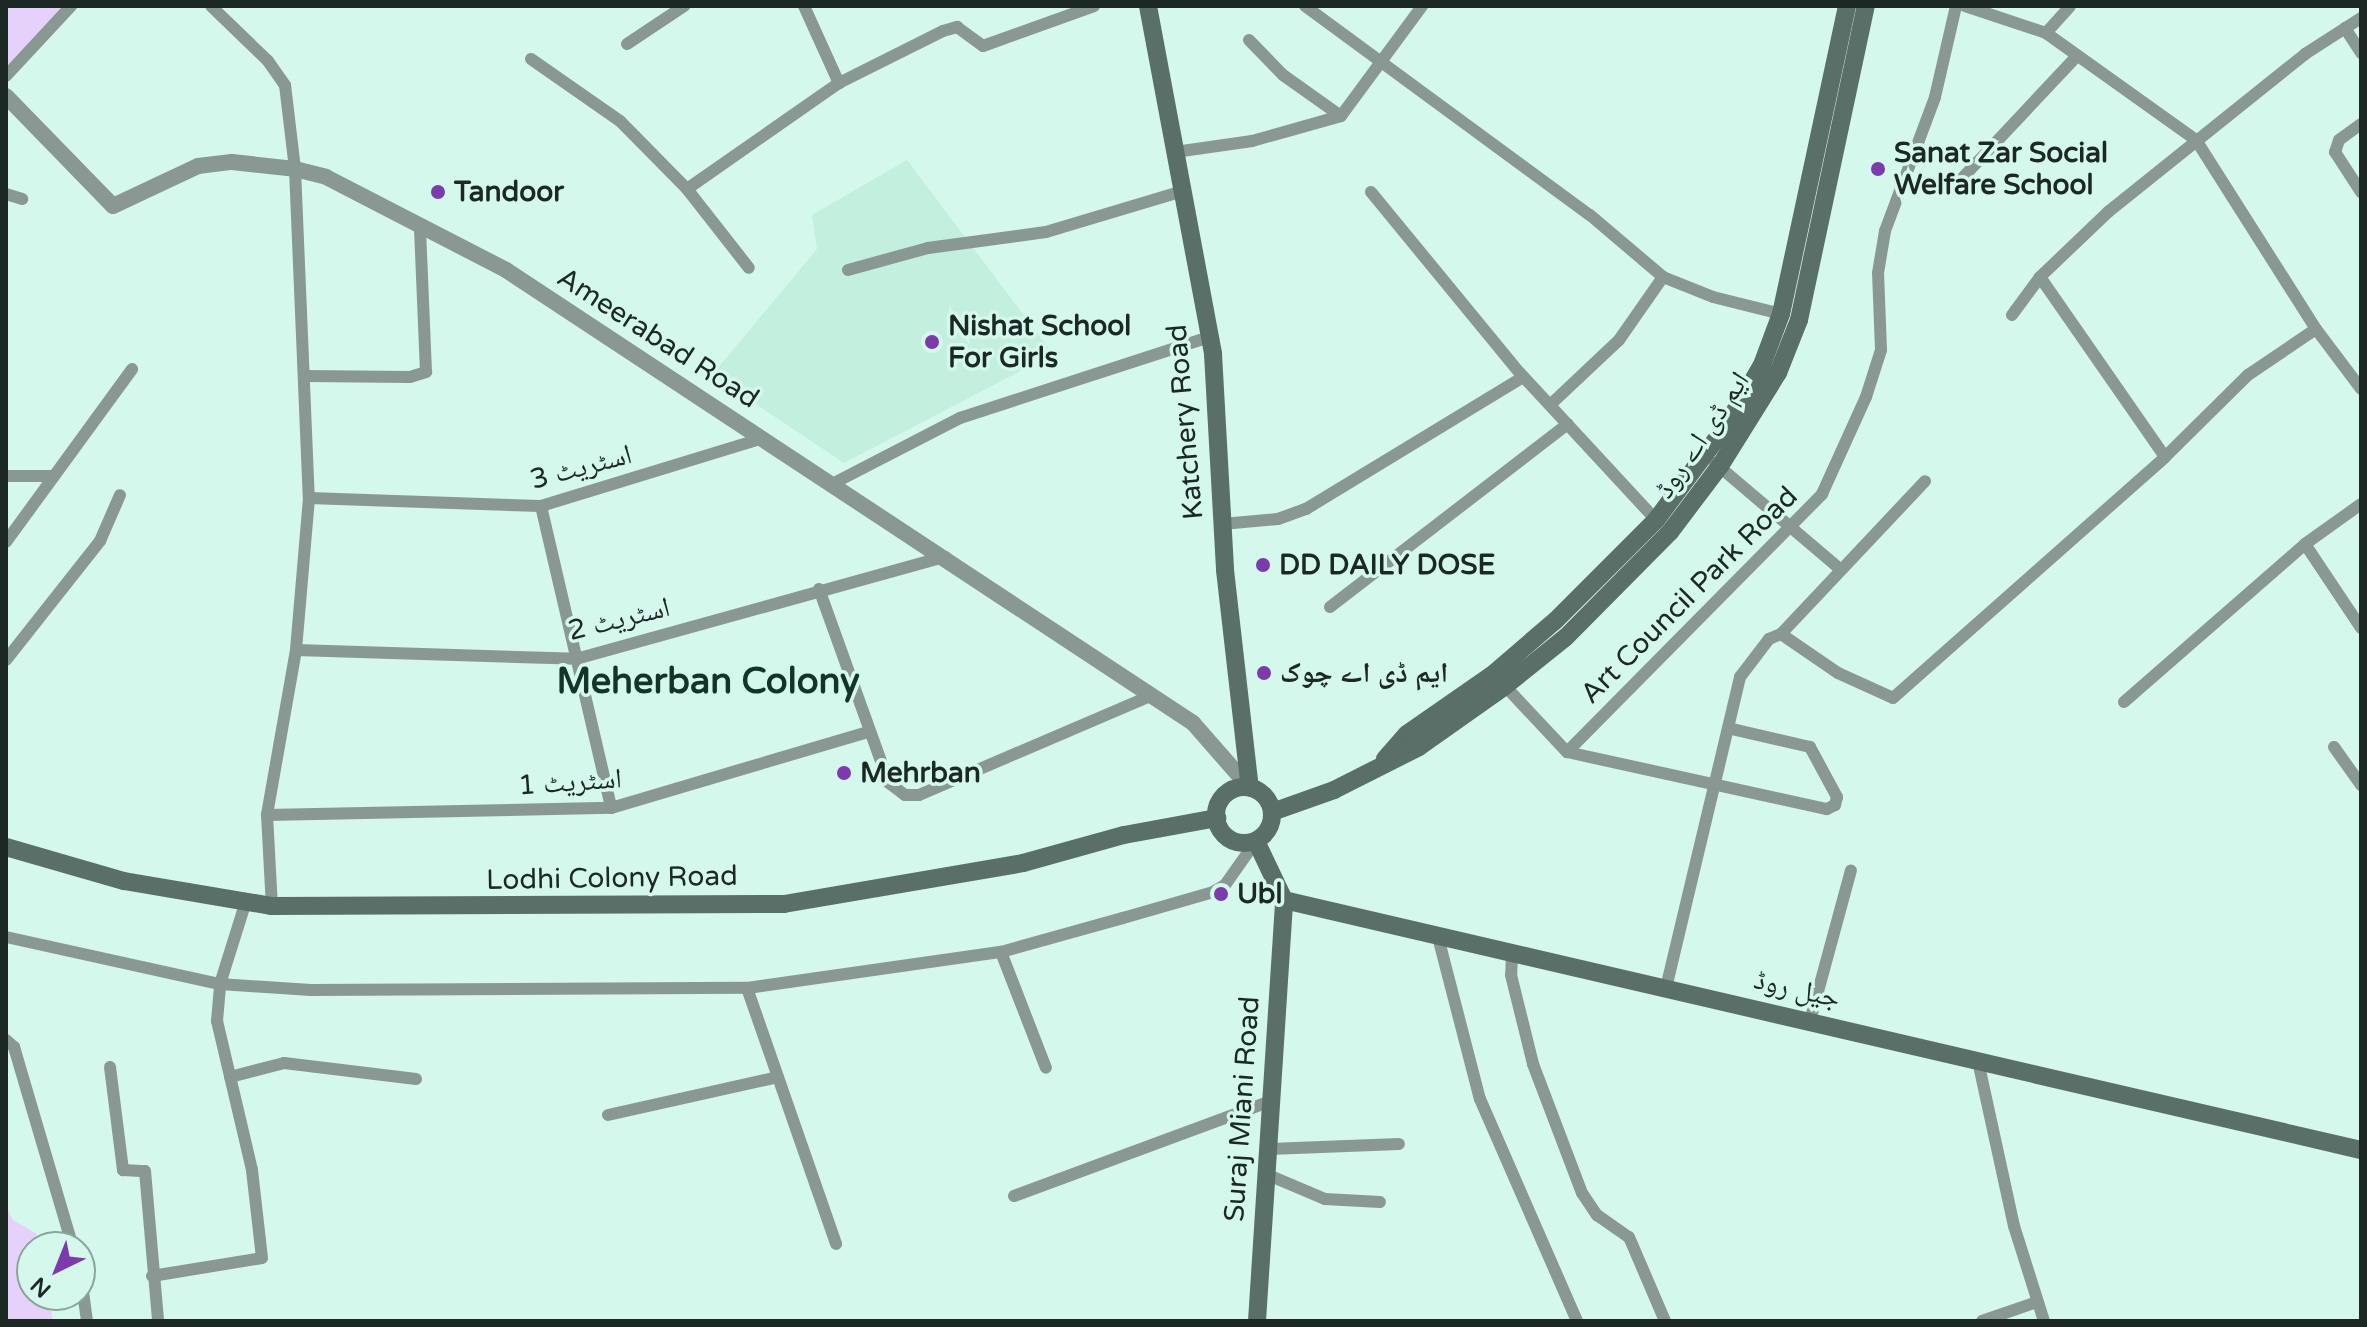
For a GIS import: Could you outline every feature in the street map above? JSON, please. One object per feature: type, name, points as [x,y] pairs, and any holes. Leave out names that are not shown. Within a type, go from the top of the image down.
[{"type":"main road","name":"Katchery Road","points":[[1148,6],[1210,337],[1222,524],[1250,788]]},
{"type":"main road","name":"ایم ڈی اے روڈ","points":[[1381,765],[1407,734],[1492,675],[1556,620],[1713,461],[1778,373],[1799,320],[1836,112],[1847,6]]},
{"type":"main road","name":"ایم ڈی اے روڈ","points":[[1272,812],[1334,790],[1419,747],[1505,686],[1566,637],[1670,532],[1713,461],[1762,365],[1781,314],[1866,6]]},
{"type":"main road","points":[[1250,788],[1263,794],[1272,812],[1267,832],[1256,841],[1228,838],[1217,818],[1225,796],[1250,788]]},
{"type":"main road","name":"Lodhi Colony Road","points":[[6,847],[124,881],[245,904],[272,906],[784,904],[1023,863],[1124,835],[1217,818]]},
{"type":"main road","points":[[1256,841],[1284,900]]},
{"type":"main road","name":"جیل روڈ","points":[[1284,900],[2361,1150]]},
{"type":"main road","name":"Suraj Miani Road","points":[[1257,1321],[1284,900]]},
{"type":"street","points":[[6,76],[71,6]]},
{"type":"street","points":[[211,6],[268,61],[285,85],[295,169],[309,498],[296,650],[267,815],[272,906]]},
{"type":"street","points":[[627,44],[684,6]]},
{"type":"street","points":[[804,6],[839,83]]},
{"type":"street","points":[[687,189],[839,83],[950,27],[983,46],[1094,6]]},
{"type":"street","points":[[1305,6],[1590,215],[1663,277],[1781,314]]},
{"type":"street","points":[[1175,152],[1252,141],[1341,116],[1422,6]]},
{"type":"street","name":"Art Council Park Road","points":[[1567,752],[1794,527],[1822,494],[1866,397],[1881,350],[1878,273],[1885,231],[1931,108],[1956,6]]},
{"type":"street","points":[[1965,6],[2046,33],[2196,140],[2316,329],[2361,389]]},
{"type":"street","points":[[2046,33],[2070,6]]},
{"type":"street","points":[[2012,315],[2040,277],[2196,140],[2361,18]]},
{"type":"street","points":[[2345,28],[2361,53]]},
{"type":"street","points":[[1249,40],[1283,75],[1341,116]]},
{"type":"street","points":[[1952,189],[2077,56]]},
{"type":"street","points":[[531,59],[620,121],[687,189],[749,268]]},
{"type":"street","name":"Ameerabad Road","points":[[6,96],[113,206],[198,166],[232,162],[295,169],[326,177],[506,270],[834,483],[1148,697],[1193,723],[1250,788]]},
{"type":"street","points":[[2361,124],[2339,140],[2335,152],[2361,192]]},
{"type":"street","points":[[848,270],[928,248],[1046,232],[1183,191]]},
{"type":"street","points":[[1371,192],[1523,377],[1656,520]]},
{"type":"street","points":[[6,194],[22,199]]},
{"type":"street","points":[[305,376],[410,377],[426,372],[420,226]]},
{"type":"street","points":[[1550,405],[1619,340],[1663,277]]},
{"type":"street","points":[[2040,277],[2165,457]]},
{"type":"street","points":[[1781,634],[1838,673],[1893,698],[2165,457],[2248,375],[2316,329]]},
{"type":"street","points":[[834,483],[960,418],[1210,337]]},
{"type":"street","points":[[6,542],[132,369]]},
{"type":"street","points":[[1222,524],[1278,519],[1306,509],[1523,377]]},
{"type":"street","points":[[1330,607],[1568,424]]},
{"type":"street","name":"اسٹریٹ 3","points":[[309,498],[541,506],[764,438]]},
{"type":"street","points":[[1713,461],[1841,570]]},
{"type":"street","points":[[6,476],[54,476]]},
{"type":"street","points":[[1666,988],[1728,728],[1748,661],[1781,634],[1925,481]]},
{"type":"street","points":[[6,660],[100,541],[120,495]]},
{"type":"street","points":[[2124,702],[2305,544],[2361,504]]},
{"type":"street","points":[[541,506],[611,808]]},
{"type":"street","points":[[2305,544],[2361,628]]},
{"type":"street","name":"اسٹریٹ 2","points":[[296,650],[576,659],[819,589],[945,557]]},
{"type":"street","points":[[819,589],[868,732],[889,783],[912,796],[1148,697]]},
{"type":"street","points":[[1505,686],[1567,752],[1827,809],[1837,797],[1810,747],[1728,728]]},
{"type":"street","name":"اسٹریٹ 1","points":[[267,815],[611,808],[868,732]]},
{"type":"street","points":[[2334,747],[2361,785]]},
{"type":"street","points":[[6,937],[220,984],[311,990],[747,988],[1001,952],[1213,892],[1225,885],[1256,841]]},
{"type":"street","points":[[1810,1021],[1851,870]]},
{"type":"street","points":[[152,1276],[262,1258],[252,1170],[217,1021],[220,984],[245,904]]},
{"type":"street","points":[[1438,937],[1480,1099],[1577,1321]]},
{"type":"street","points":[[1001,952],[1046,1068]]},
{"type":"street","points":[[1512,952],[1511,975],[1533,1064],[1582,1193],[1597,1215],[1629,1237],[1665,1321]]},
{"type":"street","points":[[747,988],[836,1244]]},
{"type":"street","points":[[6,1040],[14,1047],[68,1231]]},
{"type":"street","points":[[1978,1061],[2014,1226],[2044,1321]]},
{"type":"street","points":[[230,1077],[284,1063],[416,1079]]},
{"type":"street","points":[[110,1067],[123,1170],[145,1171],[158,1321]]},
{"type":"street","points":[[608,1115],[778,1077]]},
{"type":"street","points":[[1014,1196],[1271,1101]]},
{"type":"street","points":[[1267,1149],[1399,1144]]},
{"type":"street","points":[[1266,1174],[1325,1199],[1380,1202]]},
{"type":"street","points":[[1982,1321],[2037,1302]]},
{"type":"shaded area","points":[[6,6],[66,6],[6,70]]},
{"type":"shaded area","points":[[907,160],[1053,354],[844,463],[712,375],[817,249],[812,215]]},
{"type":"shaded area","points":[[6,1207],[13,1220],[32,1231],[16,1231],[16,1311],[51,1311],[53,1321],[6,1321]]},
{"type":"place","name":"Sanat Zar Social Welfare School","points":[[1878,169]]},
{"type":"place","name":"Tandoor","points":[[438,192]]},
{"type":"place","name":"Nishat School For Girls","points":[[932,342]]},
{"type":"place","name":"DD DAILY DOSE","points":[[1263,565]]},
{"type":"place","name":"ایم ڈی اے چوک","points":[[1264,673]]},
{"type":"place","name":"Mehrban","points":[[844,773]]},
{"type":"place","name":"Ubl","points":[[1221,894]]},
{"type":"district","name":"Meherban Colony","points":[[708,682]]}]
